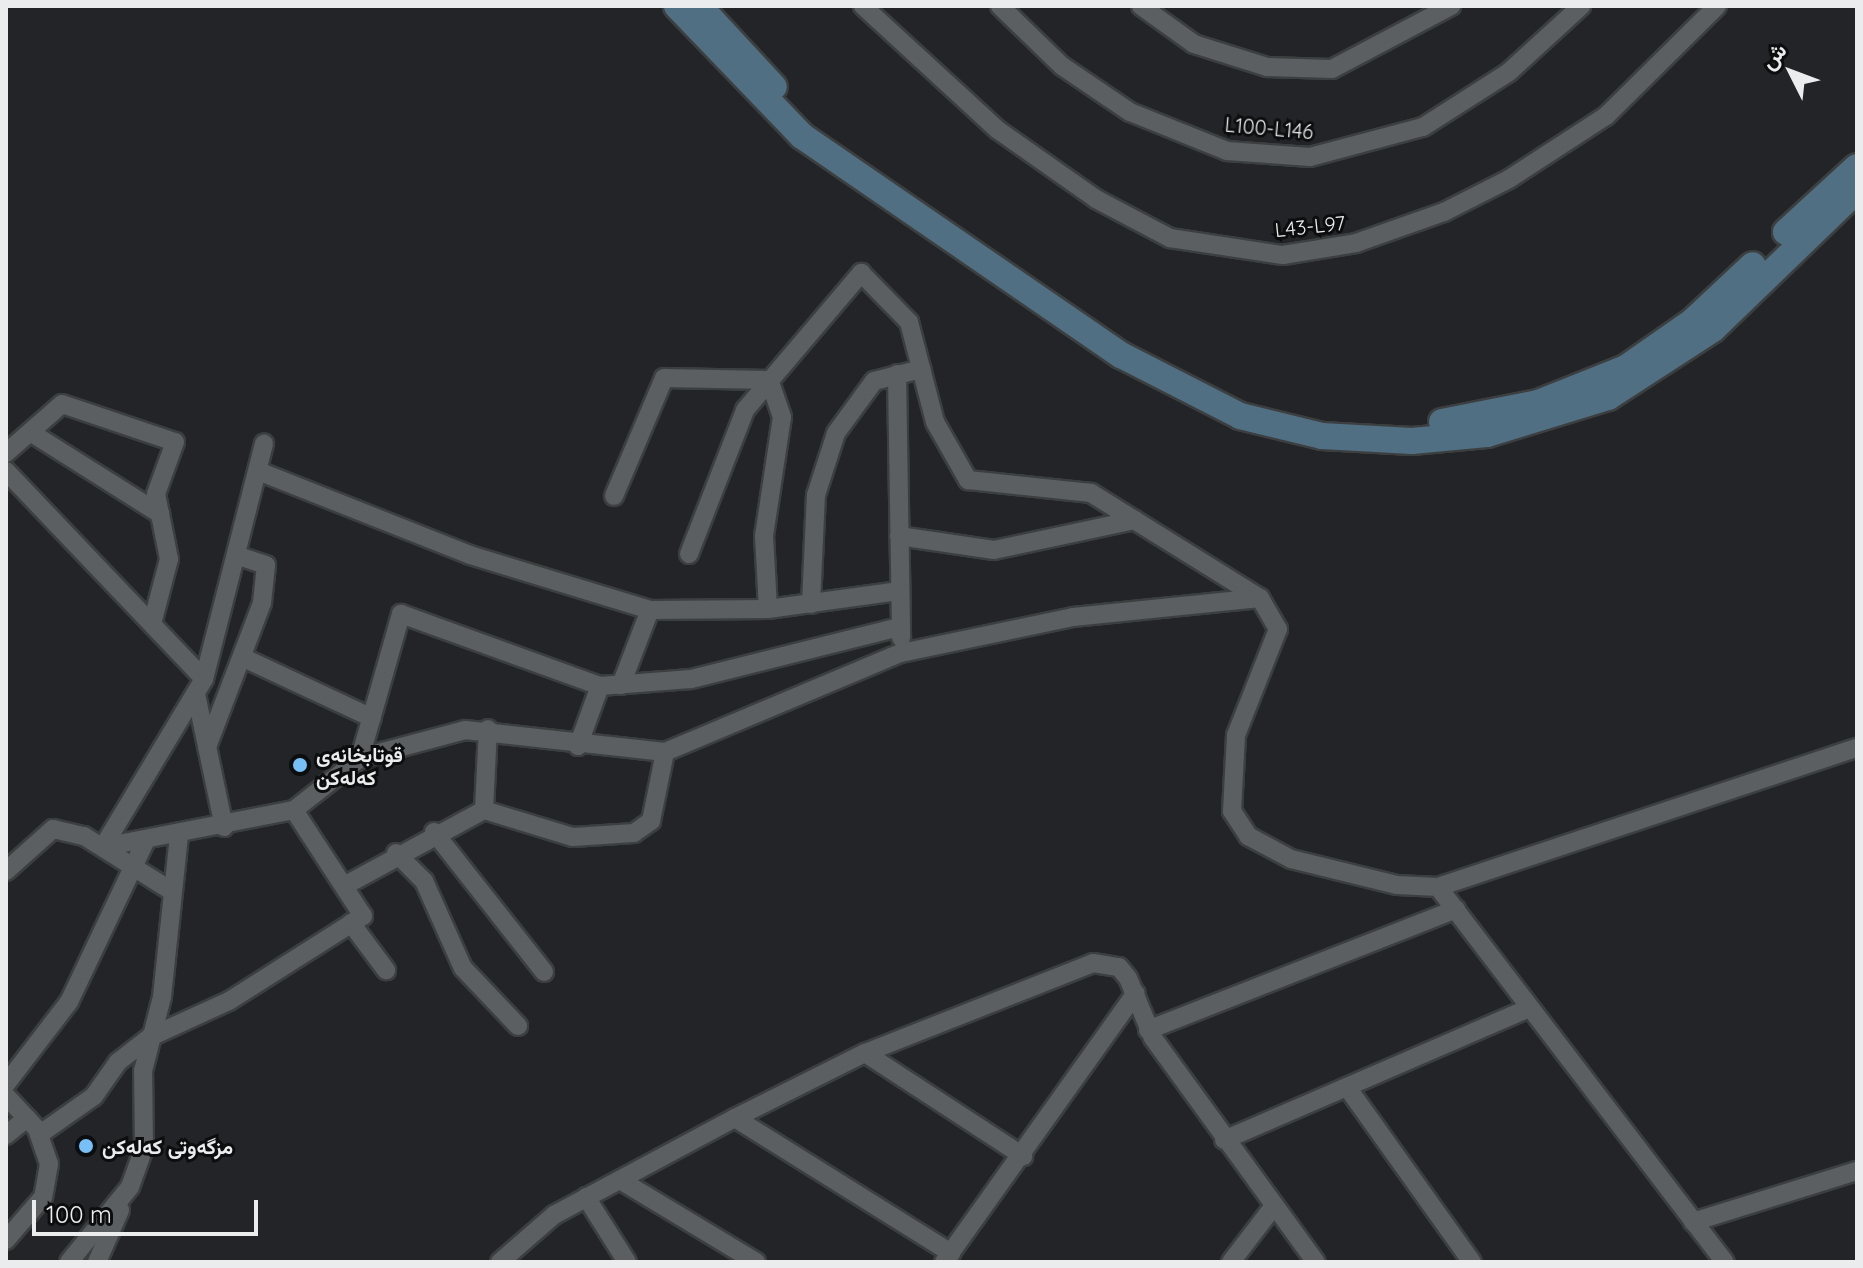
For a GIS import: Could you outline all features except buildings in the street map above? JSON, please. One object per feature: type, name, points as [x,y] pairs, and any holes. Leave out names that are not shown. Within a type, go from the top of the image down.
[{"type":"street","points":[[677,6],[802,136],[1078,315],[1185,373],[1268,406],[1378,424],[1488,415],[1582,389],[1670,340],[1857,167]]},
{"type":"street","points":[[699,6],[828,134],[1160,378],[1266,424],[1379,441],[1487,434],[1576,411],[1673,360],[1857,190]]},
{"type":"street","name":"L43-L97","points":[[863,6],[998,130],[1096,199],[1170,238],[1283,255],[1356,243],[1444,212],[1509,179],[1606,116],[1717,6]]},
{"type":"street","name":"L100-L146","points":[[1000,6],[1062,66],[1130,112],[1227,151],[1310,157],[1423,127],[1509,72],[1581,6]]},
{"type":"street","points":[[1141,6],[1194,44],[1267,67],[1332,69],[1451,6]]},
{"type":"street","points":[[689,554],[736,428],[769,380],[861,273],[909,322],[935,422],[968,480],[1091,493],[1260,598],[1278,629],[1236,735],[1230,788],[1238,824],[1291,859],[1397,885],[1438,887],[1857,748]]},
{"type":"street","points":[[811,604],[809,550],[826,456],[863,389],[897,374],[921,369]]},
{"type":"street","points":[[897,374],[901,653]]},
{"type":"street","points":[[614,496],[664,378],[769,380]]},
{"type":"street","points":[[768,609],[764,536],[782,417],[769,380]]},
{"type":"street","points":[[6,453],[62,404],[175,442],[156,494],[169,559],[152,624]]},
{"type":"street","points":[[30,432],[160,514]]},
{"type":"street","points":[[103,847],[200,686],[238,556],[264,444]]},
{"type":"street","points":[[6,471],[152,624],[200,686],[207,747],[224,827]]},
{"type":"street","points":[[258,471],[456,550],[650,610],[768,609],[900,591]]},
{"type":"street","points":[[899,536],[994,550],[1135,520]]},
{"type":"street","points":[[207,747],[246,659],[266,565],[238,556]]},
{"type":"street","points":[[103,847],[224,827],[294,810],[360,758],[488,729],[578,746],[665,752],[901,653],[1073,617],[1260,598]]},
{"type":"street","points":[[621,685],[650,610]]},
{"type":"street","points":[[360,758],[401,614],[600,686],[691,679],[900,627]]},
{"type":"street","points":[[246,659],[372,718]]},
{"type":"street","points":[[578,746],[600,686]]},
{"type":"street","points":[[484,810],[488,729]]},
{"type":"street","points":[[344,886],[434,832],[484,810],[573,837],[634,833],[651,821],[665,752]]},
{"type":"street","points":[[40,1134],[94,1096],[118,1062],[150,1037],[229,1001],[363,916],[294,810]]},
{"type":"street","points":[[6,871],[53,829],[103,847],[173,892]]},
{"type":"street","points":[[434,832],[544,972]]},
{"type":"street","points":[[97,1262],[144,1148],[150,1037],[179,835]]},
{"type":"street","points":[[6,1084],[69,1002],[145,842]]},
{"type":"street","points":[[396,853],[424,881],[463,968],[518,1026]]},
{"type":"street","points":[[1438,887],[1719,1259]]},
{"type":"street","points":[[1148,1030],[1456,909]]},
{"type":"street","points":[[351,923],[386,970]]},
{"type":"street","points":[[500,1262],[586,1197],[625,1183],[735,1118],[865,1053],[1093,963],[1119,967],[1136,993],[1148,1030],[1224,1140],[1316,1262]]},
{"type":"street","points":[[735,1118],[948,1258],[1136,993]]},
{"type":"street","points":[[1224,1140],[1529,1008]]},
{"type":"street","points":[[865,1053],[1023,1156]]},
{"type":"street","points":[[1347,1087],[1472,1262]]},
{"type":"street","points":[[6,1096],[40,1134],[46,1189],[6,1240]]},
{"type":"street","points":[[6,1135],[27,1118]]},
{"type":"street","points":[[1693,1222],[1857,1171]]},
{"type":"street","points":[[625,1183],[756,1262]]},
{"type":"street","points":[[69,1262],[130,1187]]},
{"type":"street","points":[[586,1197],[627,1262]]},
{"type":"street","points":[[1231,1262],[1273,1207]]},
{"type":"place","name":"قوتابخانەی کەلەکن","points":[[300,765]]},
{"type":"place","name":"مزگەوتی کەلەکن","points":[[86,1146]]}]
